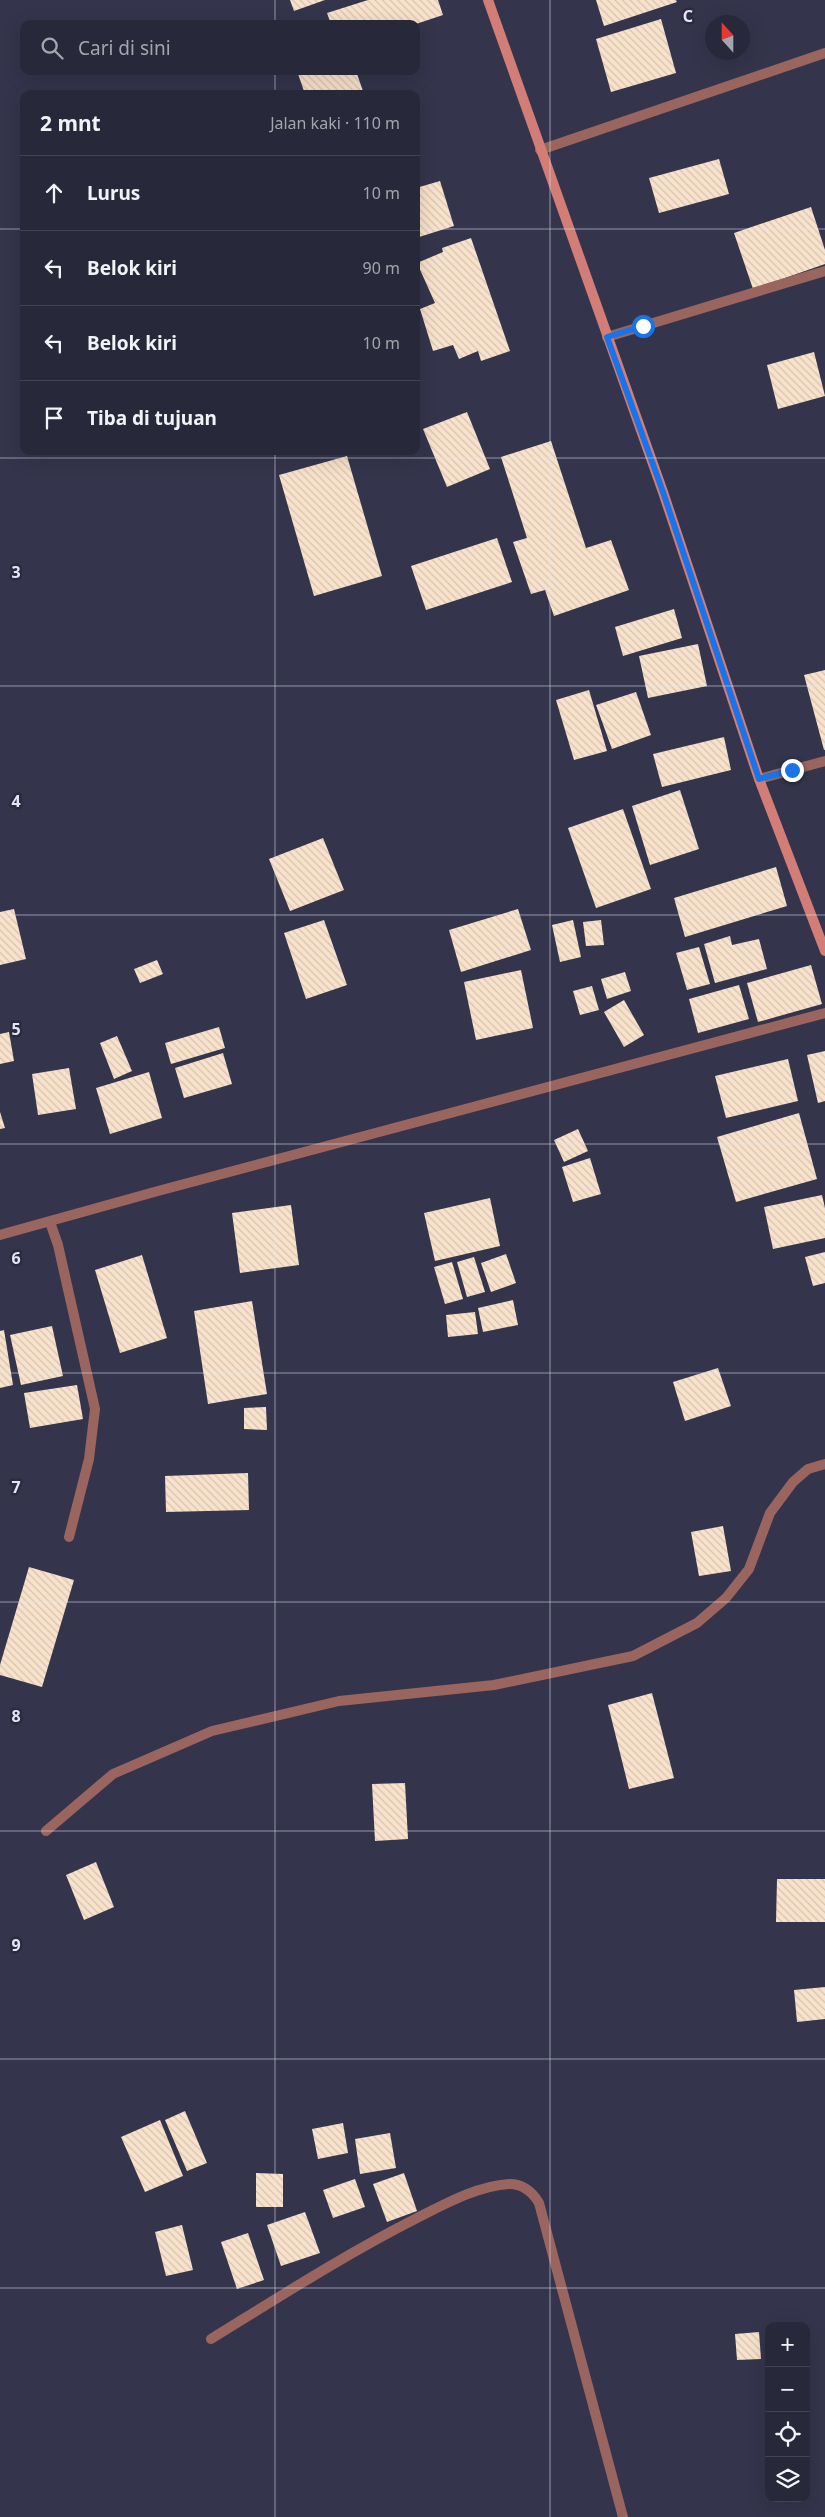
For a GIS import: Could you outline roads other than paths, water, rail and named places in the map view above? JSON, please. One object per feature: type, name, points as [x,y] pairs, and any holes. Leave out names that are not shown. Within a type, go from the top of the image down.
[{"type":"main road","points":[[488,0],[666,501],[759,779],[825,952]]},
{"type":"street","points":[[540,150],[825,54]]},
{"type":"street","points":[[607,337],[825,271]]},
{"type":"street","points":[[759,779],[825,761]]},
{"type":"street","points":[[0,1235],[168,1188],[825,1013]]},
{"type":"street","points":[[50,1222],[58,1245],[95,1409],[89,1459],[69,1537]]},
{"type":"street","points":[[46,1831],[113,1774],[212,1731],[338,1701],[494,1685],[633,1656],[697,1623],[726,1598],[749,1569],[770,1512],[793,1482],[808,1469],[825,1464]]},
{"type":"street","points":[[211,2339],[365,2244],[449,2202],[483,2189],[510,2184],[525,2187],[539,2203],[622,2517]]}]
